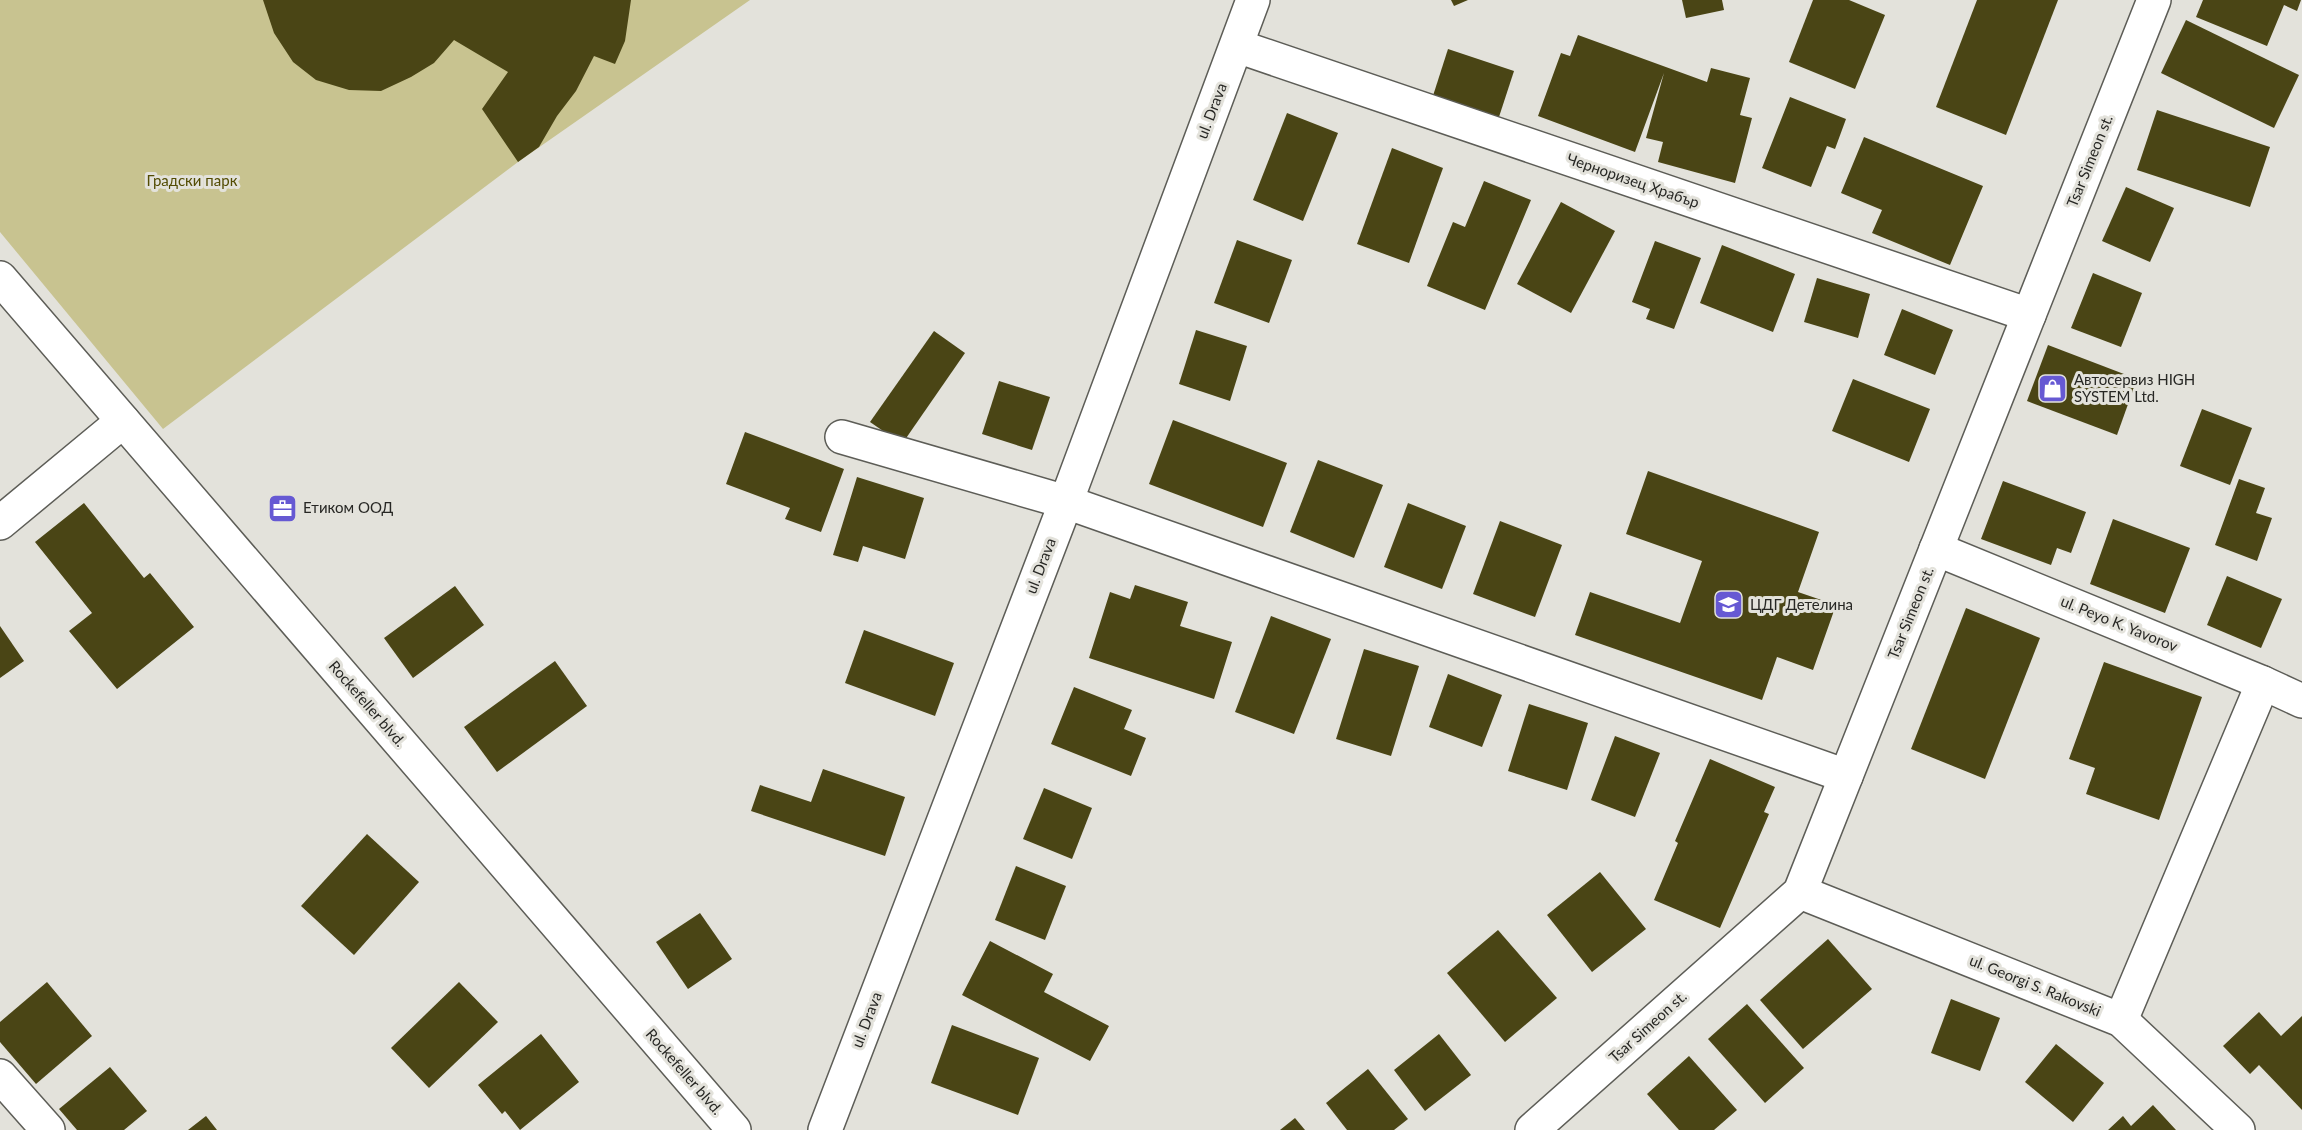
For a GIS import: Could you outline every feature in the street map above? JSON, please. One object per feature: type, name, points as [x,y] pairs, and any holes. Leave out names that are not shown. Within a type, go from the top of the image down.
[{"type":"street","name":"ul. Drava","points":[[825,1130],[1066,501],[1254,0]]},
{"type":"street","name":"Tsar Simeon st.","points":[[1532,1130],[1800,892],[2154,0]]},
{"type":"street","name":"Черноризец Храбър","points":[[1237,46],[2029,315]]},
{"type":"street","name":"Rockefeller blvd.","points":[[0,278],[734,1130]]},
{"type":"street","points":[[0,523],[123,422]]},
{"type":"street","points":[[842,437],[1066,501],[1846,776]]},
{"type":"street","name":"ul. Peyo K. Yavorov","points":[[1936,549],[2302,701]]},
{"type":"street","points":[[2121,1020],[2263,683]]},
{"type":"street","name":"ul. Georgi S. Rakovski","points":[[1800,892],[2121,1020],[2238,1130]]},
{"type":"street","points":[[0,1076],[48,1130]]},
{"type":"green space","name":"Градски парк","points":[[0,0],[750,0],[518,162],[163,429],[0,232]]},
{"type":"building","points":[[263,0],[631,0],[625,41],[615,64],[594,56],[576,91],[557,116],[539,147],[518,162],[482,109],[508,72],[454,40],[434,63],[411,77],[381,91],[349,90],[316,80],[293,62],[274,33]]},
{"type":"building","points":[[1451,0],[1468,0],[1454,6]]},
{"type":"building","points":[[1682,0],[1722,0],[1724,10],[1686,18]]},
{"type":"building","points":[[1813,0],[1849,0],[1885,15],[1855,89],[1789,62]]},
{"type":"building","points":[[1977,0],[2058,0],[2006,135],[1936,107]]},
{"type":"building","points":[[2203,0],[2301,0],[2297,11],[2284,5],[2267,46],[2196,17]]},
{"type":"building","points":[[2186,20],[2299,75],[2274,128],[2161,73]]},
{"type":"building","points":[[1578,35],[1707,82],[1711,68],[1750,78],[1740,115],[1752,118],[1735,183],[1658,162],[1663,142],[1646,138],[1664,73],[1635,152],[1538,116],[1561,53],[1570,56]]},
{"type":"building","points":[[1448,49],[1514,71],[1497,123],[1431,102]]},
{"type":"building","points":[[1790,97],[1846,119],[1835,149],[1827,146],[1811,187],[1762,168]]},
{"type":"building","points":[[2157,110],[2270,147],[2250,207],[2137,170]]},
{"type":"building","points":[[1287,113],[1338,133],[1303,221],[1253,200]]},
{"type":"building","points":[[1864,137],[1983,186],[1950,265],[1872,233],[1882,210],[1841,193]]},
{"type":"building","points":[[1392,148],[1443,168],[1409,263],[1357,244]]},
{"type":"building","points":[[1484,181],[1531,200],[1485,310],[1427,286],[1453,222],[1465,227]]},
{"type":"building","points":[[2126,187],[2174,208],[2150,262],[2102,241]]},
{"type":"building","points":[[1561,202],[1615,231],[1571,313],[1517,284]]},
{"type":"building","points":[[1237,240],[1292,260],[1269,323],[1214,303]]},
{"type":"building","points":[[1655,241],[1701,258],[1674,329],[1646,319],[1650,309],[1632,302]]},
{"type":"building","points":[[1722,245],[1795,274],[1773,332],[1700,303]]},
{"type":"building","points":[[2093,273],[2142,293],[2121,347],[2071,328]]},
{"type":"building","points":[[1817,278],[1870,294],[1858,338],[1804,322]]},
{"type":"building","points":[[1902,309],[1953,330],[1935,375],[1884,355]]},
{"type":"building","points":[[1196,330],[1247,346],[1230,401],[1179,384]]},
{"type":"building","points":[[934,331],[965,353],[902,444],[870,422]]},
{"type":"building","points":[[2048,345],[2137,379],[2117,435],[2027,401]]},
{"type":"building","points":[[1853,379],[1930,409],[1909,462],[1832,431]]},
{"type":"building","points":[[999,381],[1050,397],[1032,450],[982,434]]},
{"type":"building","points":[[2202,409],[2252,428],[2230,485],[2180,466]]},
{"type":"building","points":[[1173,420],[1287,463],[1263,527],[1149,484]]},
{"type":"building","points":[[745,432],[844,469],[821,532],[785,519],[790,508],[726,484]]},
{"type":"building","points":[[1318,460],[1383,485],[1354,558],[1290,532]]},
{"type":"building","points":[[1648,471],[1819,532],[1798,592],[1836,605],[1813,670],[1777,657],[1762,700],[1575,635],[1590,592],[1680,623],[1702,561],[1626,534]]},
{"type":"building","points":[[857,477],[924,498],[905,559],[863,546],[858,562],[833,555]]},
{"type":"building","points":[[2239,479],[2265,488],[2256,513],[2272,518],[2257,561],[2215,545]]},
{"type":"building","points":[[2003,481],[2086,512],[2071,553],[2057,548],[2051,565],[1981,539]]},
{"type":"building","points":[[84,503],[144,578],[150,573],[194,627],[117,689],[69,631],[92,613],[35,542]]},
{"type":"building","points":[[1408,503],[1466,526],[1442,589],[1384,567]]},
{"type":"building","points":[[2113,519],[2190,548],[2165,613],[2090,584]]},
{"type":"building","points":[[1500,521],[1562,545],[1535,617],[1473,594]]},
{"type":"building","points":[[2227,576],[2282,599],[2261,648],[2207,625]]},
{"type":"building","points":[[1135,585],[1188,602],[1180,626],[1232,642],[1214,699],[1089,658],[1110,592],[1130,599]]},
{"type":"building","points":[[455,586],[484,625],[413,678],[384,638]]},
{"type":"building","points":[[1966,608],[2040,638],[1985,779],[1911,749]]},
{"type":"building","points":[[1271,616],[1331,639],[1294,734],[1235,712]]},
{"type":"building","points":[[0,626],[24,661],[0,678]]},
{"type":"building","points":[[864,630],[954,663],[935,716],[845,683]]},
{"type":"building","points":[[1364,649],[1419,666],[1391,756],[1336,739]]},
{"type":"building","points":[[555,661],[587,706],[497,772],[464,727]]},
{"type":"building","points":[[2104,662],[2202,697],[2159,820],[2086,794],[2095,768],[2069,759]]},
{"type":"building","points":[[1448,674],[1502,695],[1482,747],[1429,727]]},
{"type":"building","points":[[1074,687],[1132,710],[1124,729],[1146,738],[1131,776],[1051,744]]},
{"type":"building","points":[[1529,704],[1588,723],[1567,790],[1508,771]]},
{"type":"building","points":[[1615,736],[1660,753],[1635,817],[1591,800]]},
{"type":"building","points":[[1710,759],[1775,787],[1764,812],[1769,814],[1720,928],[1654,900],[1678,843],[1675,841]]},
{"type":"building","points":[[823,769],[905,797],[885,856],[751,811],[760,785],[811,802]]},
{"type":"building","points":[[1044,788],[1092,808],[1072,859],[1023,839]]},
{"type":"building","points":[[367,834],[419,882],[354,955],[301,906]]},
{"type":"building","points":[[1016,866],[1066,886],[1045,940],[995,920]]},
{"type":"building","points":[[1600,872],[1646,929],[1592,972],[1547,915]]},
{"type":"building","points":[[700,913],[732,959],[688,989],[656,942]]},
{"type":"building","points":[[1498,930],[1557,998],[1505,1042],[1447,973]]},
{"type":"building","points":[[1828,939],[1872,989],[1803,1049],[1760,1000]]},
{"type":"building","points":[[990,941],[1053,974],[1044,992],[1109,1026],[1090,1061],[962,995]]},
{"type":"building","points":[[47,982],[92,1036],[36,1084],[0,1042],[0,1022]]},
{"type":"building","points":[[459,982],[498,1022],[429,1088],[391,1048]]},
{"type":"building","points":[[1951,999],[2000,1018],[1980,1071],[1931,1053]]},
{"type":"building","points":[[1747,1004],[1804,1068],[1765,1103],[1708,1039]]},
{"type":"building","points":[[2259,1012],[2281,1036],[2302,1016],[2302,1110],[2259,1065],[2250,1074],[2223,1046]]},
{"type":"building","points":[[952,1025],[1039,1058],[1018,1115],[931,1083]]},
{"type":"building","points":[[541,1034],[579,1082],[520,1130],[505,1111],[502,1114],[478,1085]]},
{"type":"building","points":[[1439,1034],[1471,1075],[1425,1111],[1394,1070]]},
{"type":"building","points":[[2056,1044],[2104,1083],[2073,1122],[2025,1082]]},
{"type":"building","points":[[1689,1056],[1737,1110],[1714,1130],[1679,1130],[1647,1094]]},
{"type":"building","points":[[110,1067],[147,1111],[124,1130],[77,1130],[59,1109]]},
{"type":"building","points":[[1368,1069],[1408,1119],[1394,1130],[1347,1130],[1326,1103]]},
{"type":"building","points":[[2153,1105],[2176,1130],[2108,1130],[2123,1116],[2131,1126]]},
{"type":"building","points":[[206,1116],[217,1130],[188,1130]]},
{"type":"building","points":[[1295,1118],[1305,1130],[1280,1130]]},
{"type":"place","name":"Автосервиз HIGH SYSTEM Ltd.","points":[[2053,389]]},
{"type":"place","name":"Етиком ООД","points":[[282,508]]},
{"type":"place","name":"ЦДГ Детелина","points":[[1729,605]]}]
